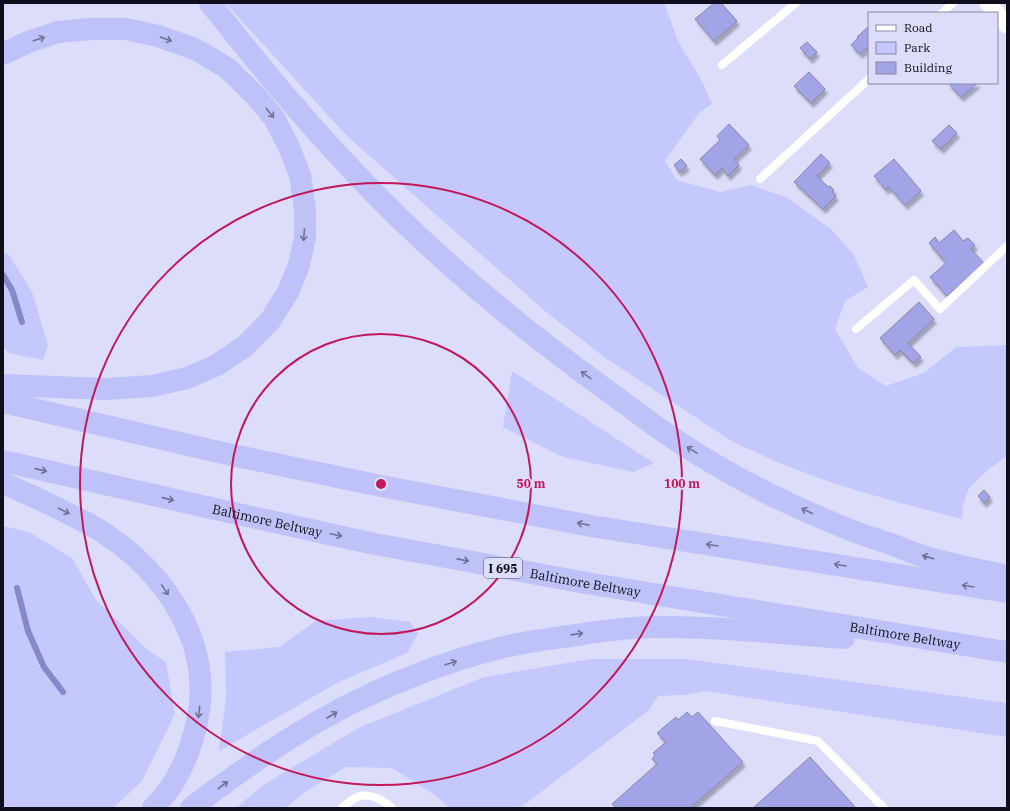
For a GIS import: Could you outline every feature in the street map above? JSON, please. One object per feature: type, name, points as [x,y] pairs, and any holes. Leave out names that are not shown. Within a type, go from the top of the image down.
[{"type":"highway","points":[[210,3],[253,58],[303,117],[358,176],[414,232],[467,280],[515,320],[567,362],[629,407],[683,445],[728,472],[779,498],[844,528],[928,558],[1007,576]]},
{"type":"highway","points":[[3,54],[28,42],[58,32],[90,29],[126,29],[158,36],[195,50],[227,68],[255,94],[274,118],[288,145],[300,175],[305,210],[305,237],[299,265],[288,292],[270,321],[244,347],[217,365],[187,378],[152,386],[107,389],[3,385]]},
{"type":"highway","points":[[3,402],[223,454],[568,522],[1007,592]]},
{"type":"highway","name":"Baltimore Beltway","points":[[3,461],[378,544],[586,583],[997,650]]},
{"type":"highway","points":[[3,484],[30,494],[100,531],[132,554],[160,581],[179,610],[191,636],[198,663],[201,688],[199,714],[194,738],[186,761],[175,781],[153,808]]},
{"type":"highway","points":[[191,808],[249,765],[300,733],[355,702],[405,680],[448,664],[504,647],[603,630],[654,627],[707,628],[997,650]]},
{"type":"street","points":[[988,3],[996,12]]},
{"type":"street","points":[[998,15],[1007,25]]},
{"type":"lane","points":[[722,65],[796,3]]},
{"type":"lane","points":[[943,12],[953,3]]},
{"type":"lane","points":[[760,179],[868,80]]},
{"type":"lane","points":[[856,329],[914,280],[940,309],[1007,246]]},
{"type":"lane","points":[[715,720],[818,741],[884,808]]},
{"type":"lane","points":[[342,808],[358,796],[370,795],[389,804],[392,808]]},
{"type":"green space","points":[[225,3],[664,3],[678,41],[703,83],[712,104],[699,113],[665,161],[677,180],[720,192],[751,185],[788,198],[832,230],[854,255],[868,287],[845,301],[835,329],[858,368],[886,386],[924,373],[956,347],[1007,345],[1007,456],[989,469],[969,488],[963,505],[962,519],[835,484],[777,462],[733,442],[604,357],[545,311],[347,136]]},
{"type":"green space","points":[[3,251],[9,255],[32,292],[48,345],[43,360],[9,353],[3,348]]},
{"type":"green space","points":[[512,371],[654,463],[633,472],[563,457],[503,427]]},
{"type":"green space","points":[[3,526],[29,532],[72,558],[96,600],[148,650],[166,662],[175,714],[142,781],[113,808],[3,808]]},
{"type":"green space","points":[[370,617],[410,622],[418,634],[407,653],[337,683],[219,751],[226,698],[225,652],[279,647],[316,621]]},
{"type":"green space","points":[[591,659],[687,659],[1007,703],[1007,737],[705,691],[685,695],[658,696],[649,710],[520,808],[449,808],[435,795],[392,768],[346,767],[305,792],[286,808],[236,808],[262,786],[360,727],[484,677]]},
{"type":"building","points":[[714,3],[721,3],[737,21],[714,41],[695,19]]},
{"type":"building","points":[[868,27],[868,50],[867,48],[860,54],[851,45],[858,38],[857,37]]},
{"type":"building","points":[[807,42],[817,52],[810,59],[800,48]]},
{"type":"building","points":[[809,72],[825,89],[811,103],[794,86]]},
{"type":"building","points":[[949,84],[977,84],[961,97]]},
{"type":"building","points":[[729,124],[749,145],[734,159],[739,165],[728,176],[722,168],[715,175],[700,159],[720,140],[717,136]]},
{"type":"building","points":[[949,125],[957,133],[941,149],[932,141]]},
{"type":"building","points":[[821,154],[830,163],[817,176],[828,187],[830,186],[834,190],[832,192],[836,196],[823,209],[794,182]]},
{"type":"building","points":[[681,159],[687,166],[679,172],[674,165]]},
{"type":"building","points":[[894,159],[921,191],[905,205],[889,187],[886,190],[874,176]]},
{"type":"building","points":[[954,230],[963,241],[968,238],[975,245],[971,249],[984,263],[947,296],[930,277],[946,263],[929,243],[935,237],[939,243]]},
{"type":"building","points":[[919,302],[934,319],[908,343],[921,357],[913,363],[900,350],[895,355],[880,338]]},
{"type":"building","points":[[984,490],[990,497],[984,503],[978,496]]},
{"type":"building","points":[[687,712],[692,717],[698,712],[743,762],[690,808],[616,808],[612,804],[657,764],[652,759],[655,755],[653,753],[666,742],[657,733],[676,717],[678,720]]},
{"type":"building","points":[[810,757],[856,808],[753,808]]},
{"type":"waterway","points":[[3,275],[12,290],[22,322]]},
{"type":"waterway","points":[[17,588],[28,631],[44,667],[63,692]]}]
